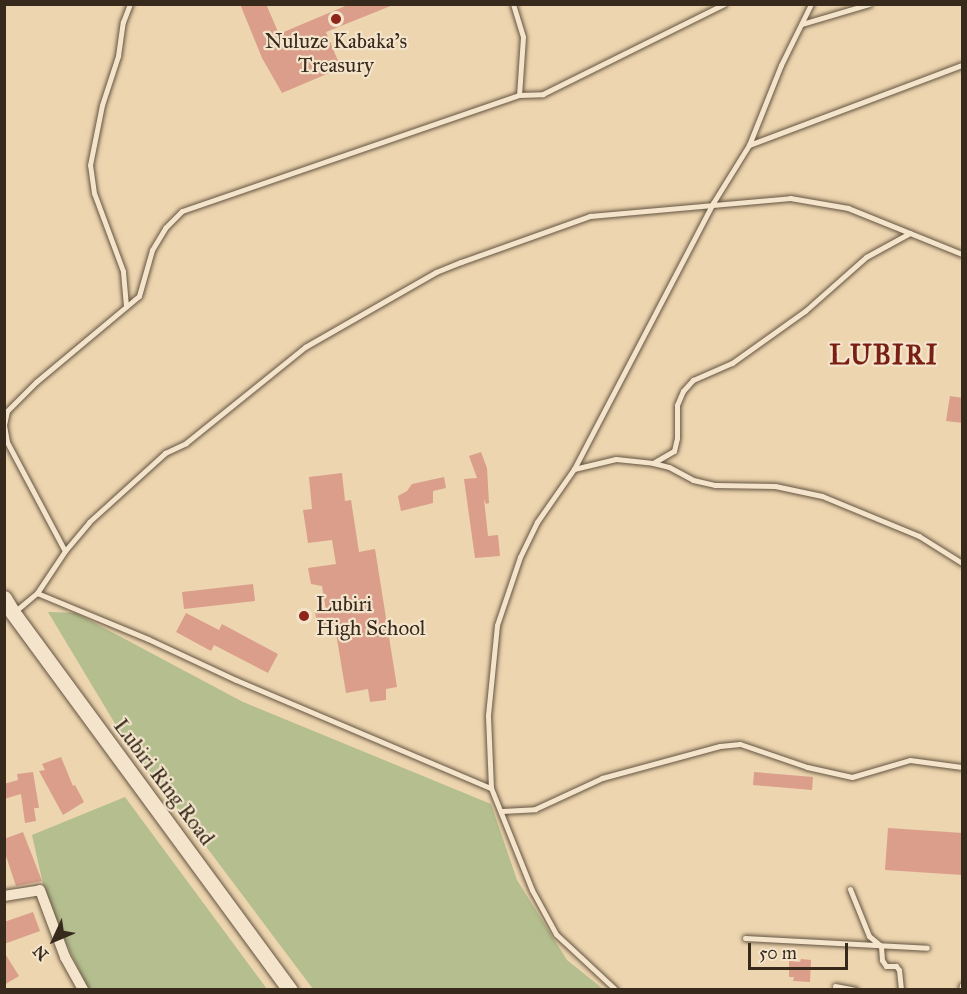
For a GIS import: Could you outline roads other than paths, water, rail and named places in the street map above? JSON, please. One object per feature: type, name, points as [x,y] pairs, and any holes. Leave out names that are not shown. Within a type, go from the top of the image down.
[{"type":"main road","name":"Lubiri Ring Road","points":[[4,598],[290,990]]},
{"type":"street","points":[[4,896],[40,890],[65,957],[83,990]]},
{"type":"lane","points":[[126,306],[123,271],[94,193],[90,165],[102,105],[118,56],[123,22],[130,4]]},
{"type":"lane","points":[[513,4],[523,37],[519,94]]},
{"type":"lane","points":[[65,551],[7,442],[4,425],[7,411],[21,396],[140,296],[152,250],[165,228],[182,211],[519,94],[543,94],[724,4]]},
{"type":"lane","points":[[616,990],[556,934],[532,890],[491,788],[488,715],[497,625],[520,557],[537,522],[574,469],[713,203],[749,145],[781,65],[811,4]]},
{"type":"lane","points":[[802,24],[869,4]]},
{"type":"lane","points":[[749,145],[963,65]]},
{"type":"lane","points":[[13,613],[38,592],[65,551],[89,522],[165,453],[186,443],[305,347],[436,272],[590,216],[713,203],[790,198],[817,200],[848,208],[963,254]]},
{"type":"lane","points":[[653,463],[674,451],[677,438],[677,405],[683,390],[693,380],[732,363],[806,311],[867,257],[910,233]]},
{"type":"lane","points":[[574,469],[616,459],[653,463],[669,467],[693,480],[715,485],[776,486],[822,496],[919,536],[963,563]]},
{"type":"lane","points":[[38,592],[236,680],[491,788]]},
{"type":"lane","points":[[502,811],[535,809],[602,778],[720,746],[740,744],[807,767],[852,777],[910,760],[963,767]]},
{"type":"lane","points":[[850,889],[869,936],[881,946],[882,960],[886,966],[896,966],[899,970],[901,990]]},
{"type":"lane","points":[[745,938],[927,948]]},
{"type":"lane","points":[[961,990],[963,985]]},
{"type":"lane","points":[[835,986],[856,990]]},
{"type":"place","name":"Nuluze Kabaka's Treasury","points":[[336,19]]},
{"type":"place","name":"Lubiri High School","points":[[304,616]]},
{"type":"district","name":"LUBIRI","points":[[884,355]]}]
